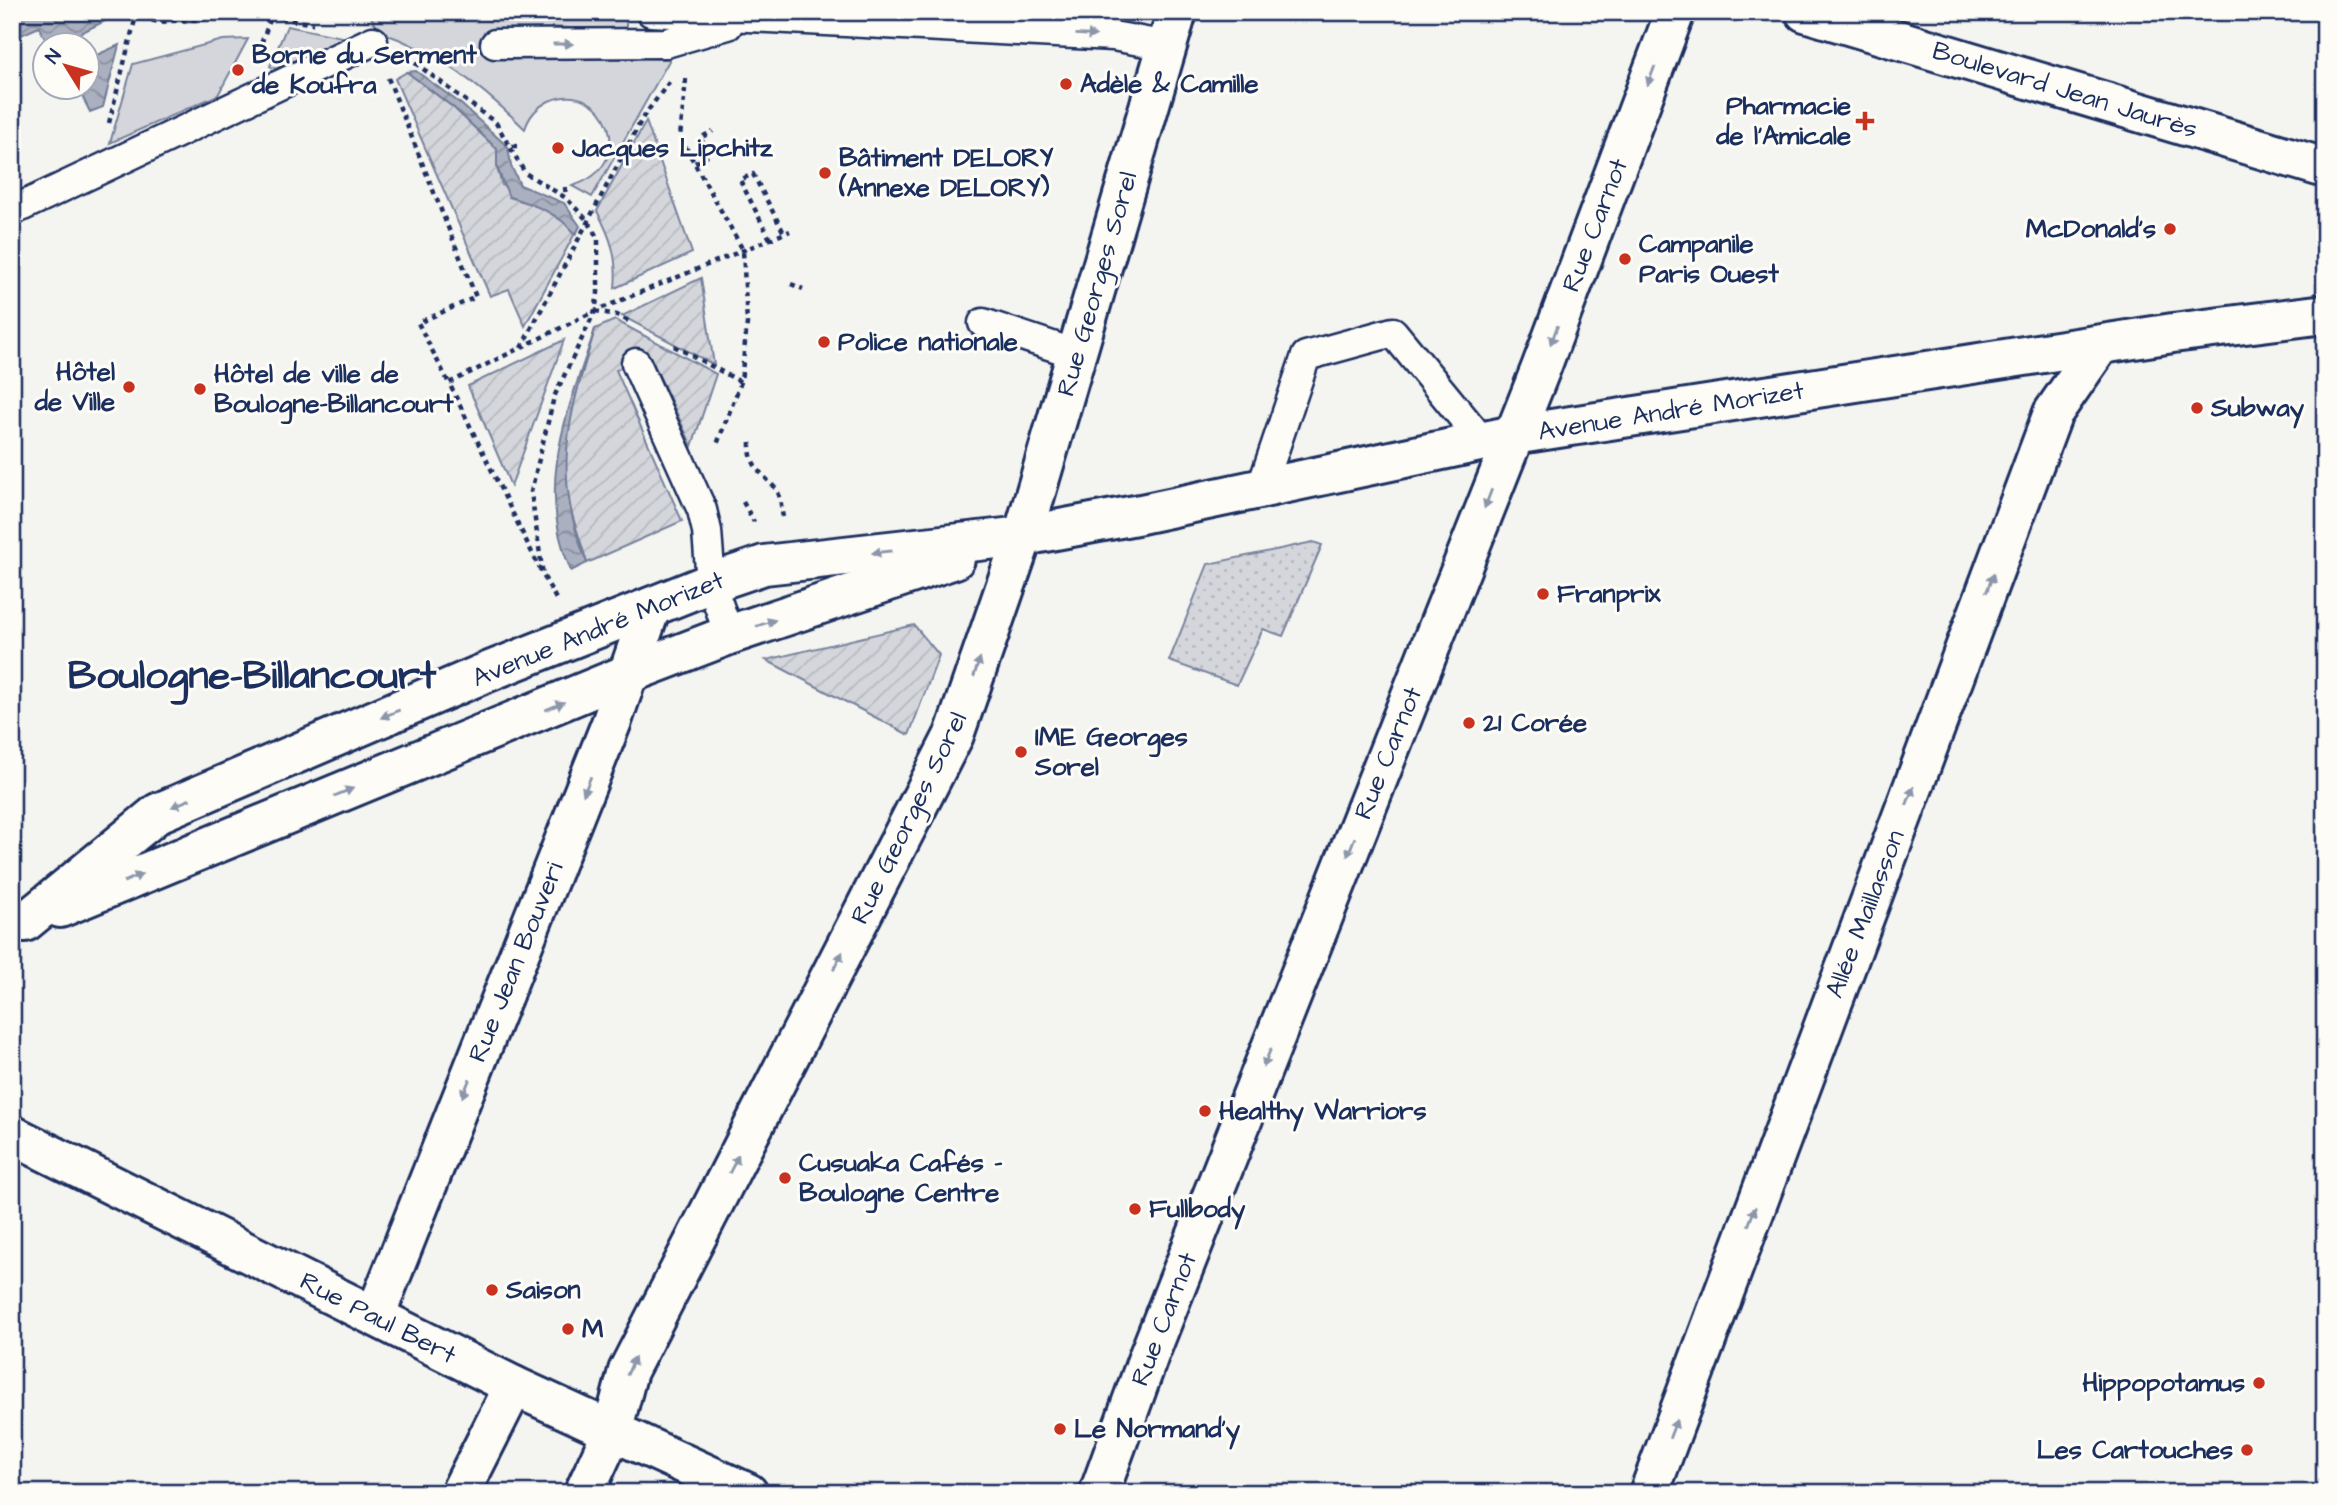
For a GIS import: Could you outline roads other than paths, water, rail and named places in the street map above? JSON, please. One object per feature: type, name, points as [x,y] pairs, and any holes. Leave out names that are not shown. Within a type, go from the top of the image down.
[{"type":"street","name":"Rue Carnot","points":[[1099,1493],[1498,438],[1675,12]]},
{"type":"street","name":"Boulevard Jean Jaurès","points":[[1805,12],[2325,168]]},
{"type":"street","name":"Rue Georges Sorel","points":[[584,1493],[612,1432],[628,1371],[954,735],[1023,536],[1172,29]]},
{"type":"street","name":"Avenue André Morizet","points":[[16,917],[158,813],[480,675],[711,583],[764,565],[1023,536],[1498,438],[2100,345],[2325,314]]},
{"type":"street","name":"Allée Maillasson","points":[[1648,1493],[2053,413],[2100,345]]},
{"type":"street","name":"Avenue André Morizet","points":[[16,917],[729,635],[1023,536]]},
{"type":"street","name":"Rue Jean Bouveri","points":[[375,1316],[630,673],[651,607]]},
{"type":"street","name":"Rue Paul Bert","points":[[12,1135],[514,1386],[748,1493]]},
{"type":"street","points":[[460,1493],[514,1386]]},
{"type":"lane","points":[[651,12],[1112,36],[1172,29]]},
{"type":"lane","points":[[495,44],[666,43],[689,47],[746,19]]},
{"type":"lane","points":[[12,211],[373,41]]},
{"type":"lane","points":[[983,323],[1076,354]]},
{"type":"lane","points":[[1261,489],[1306,356],[1393,332],[1498,438]]},
{"type":"lane","points":[[636,363],[702,510],[707,531],[711,583],[729,635]]},
{"type":"water","points":[[28,12],[78,12],[109,19],[82,32],[42,32],[39,27],[12,39],[12,16]]},
{"type":"water","points":[[119,45],[103,107],[90,112],[85,102],[102,102],[102,53]]},
{"type":"water","points":[[416,71],[461,104],[508,147],[511,166],[520,185],[564,203],[580,226],[576,234],[546,211],[509,197],[497,167],[497,149],[454,108],[407,72]]},
{"type":"water","points":[[595,329],[577,391],[567,446],[569,501],[587,563],[571,571],[560,539],[555,508],[555,478],[566,419]]},
{"type":"place","name":"Borne du Serment de Koufra","points":[[238,70]]},
{"type":"place","name":"Adèle & Camille","points":[[1066,84]]},
{"type":"place","name":"Pharmacie de l'Amicale","points":[[1865,121]]},
{"type":"place","name":"Jacques Lipchitz","points":[[558,148]]},
{"type":"place","name":"Bâtiment DELORY (Annexe DELORY)","points":[[825,173]]},
{"type":"place","name":"McDonald's","points":[[2170,229]]},
{"type":"place","name":"Campanile Paris Ouest","points":[[1625,259]]},
{"type":"place","name":"Police nationale","points":[[824,342]]},
{"type":"place","name":"Hôtel de Ville","points":[[129,387]]},
{"type":"place","name":"Hôtel de ville de Boulogne-Billancourt","points":[[200,389]]},
{"type":"place","name":"Subway","points":[[2197,408]]},
{"type":"place","name":"Franprix","points":[[1543,594]]},
{"type":"place","name":"21 Corée","points":[[1469,723]]},
{"type":"place","name":"IME Georges Sorel","points":[[1021,752]]},
{"type":"place","name":"Healthy Warriors","points":[[1205,1111]]},
{"type":"place","name":"Cusuaka Cafés - Boulogne Centre","points":[[785,1178]]},
{"type":"place","name":"Fullbody","points":[[1135,1209]]},
{"type":"place","name":"Saison","points":[[492,1290]]},
{"type":"place","name":"M","points":[[568,1329]]},
{"type":"place","name":"Hippopotamus","points":[[2259,1383]]},
{"type":"place","name":"Le Normand'y","points":[[1060,1429]]},
{"type":"place","name":"Les Cartouches","points":[[2247,1450]]},
{"type":"district","name":"Boulogne-Billancourt","points":[[252,676]]}]
